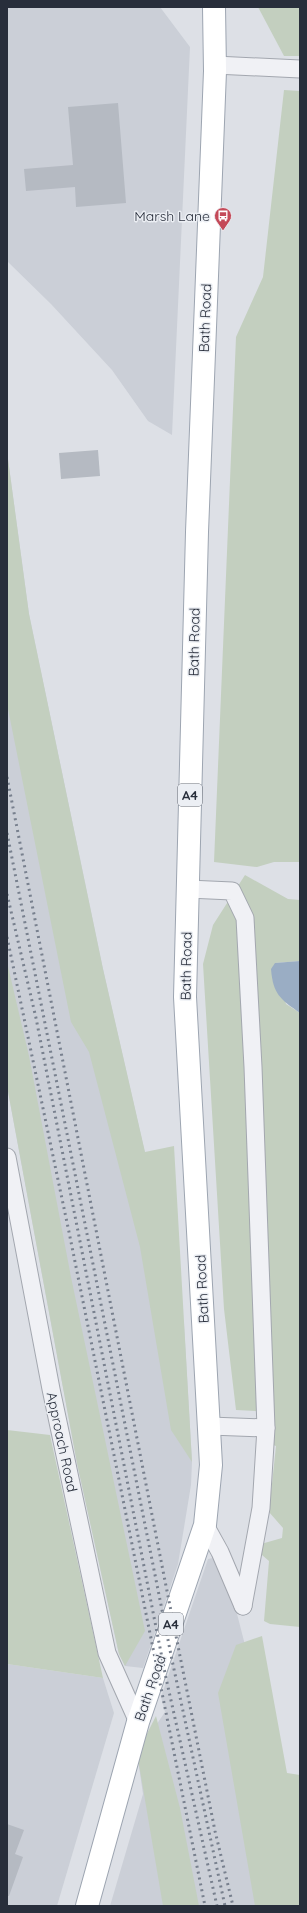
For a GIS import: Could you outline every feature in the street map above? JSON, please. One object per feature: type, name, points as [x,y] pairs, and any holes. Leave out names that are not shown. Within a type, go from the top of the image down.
[{"type":"main road","name":"Bath Road","points":[[87,1906],[138,1722],[205,1525],[211,1465],[185,997],[197,532],[215,65],[214,7]]},
{"type":"street","points":[[215,65],[300,69]]},
{"type":"street","points":[[188,889],[232,891],[245,918],[253,1067],[266,1428],[260,1508],[243,1606],[220,1552],[205,1525]]},
{"type":"street","name":"Approach Road","points":[[7,1157],[51,1389],[107,1653],[138,1722]]},
{"type":"street","points":[[210,1426],[266,1428]]},
{"type":"shaded area","points":[[7,7],[160,7],[190,47],[172,435],[148,421],[112,370],[51,304],[7,261]]},
{"type":"shaded area","points":[[7,452],[29,614],[103,969],[184,1324],[192,1462],[191,1485],[178,1564],[143,1668],[125,1666],[119,1654],[77,1463],[7,1086]]},
{"type":"shaded area","points":[[213,1558],[235,1606],[254,1680],[299,1906],[110,1906],[143,1794],[137,1753],[165,1712],[161,1697],[208,1559]]},
{"type":"shaded area","points":[[7,1664],[103,1678],[114,1713],[57,1906],[7,1906]]},
{"type":"green space","points":[[258,7],[300,7],[300,56],[284,56]]},
{"type":"green space","points":[[284,90],[300,91],[300,862],[274,862],[257,867],[214,862],[236,337],[263,277]]},
{"type":"green space","points":[[7,452],[29,614],[103,969],[145,1152],[174,1146],[192,1462],[171,1430],[140,1247],[89,1052],[71,1022],[7,704]]},
{"type":"green space","points":[[245,875],[288,899],[300,900],[300,961],[275,963],[286,1004],[300,1013],[300,1627],[270,1624],[264,1621],[269,1561],[262,1555],[261,1544],[282,1538],[283,1528],[269,1512],[276,1446],[273,1445],[272,1412],[236,1410],[224,1309],[203,964],[213,925]]},
{"type":"green space","points":[[7,962],[29,1056],[71,1277],[145,1631],[125,1666],[119,1654],[77,1463],[7,1086]]},
{"type":"green space","points":[[7,1430],[50,1435],[103,1678],[7,1664]]},
{"type":"green space","points":[[262,1636],[287,1773],[300,1775],[300,1906],[255,1906],[218,1693],[236,1645]]},
{"type":"green space","points":[[156,1716],[180,1808],[199,1906],[163,1906],[137,1753]]},
{"type":"water","points":[[300,961],[300,1013],[287,1004],[279,995],[274,984],[271,969],[275,963]]},
{"type":"building","points":[[118,103],[126,203],[76,207],[75,187],[26,191],[24,169],[73,165],[68,107]]},
{"type":"building","points":[[98,450],[100,476],[61,479],[59,453]]},
{"type":"building","points":[[7,1824],[24,1830],[15,1854],[23,1857],[9,1896],[7,1896]]},
{"type":"railway","points":[[7,777],[215,1831],[233,1906]]},
{"type":"railway","points":[[7,833],[172,1660],[225,1906]]},
{"type":"railway","points":[[7,894],[36,1018],[166,1678],[217,1906]]},
{"type":"railway","points":[[7,937],[69,1232],[205,1906]]},
{"type":"place","name":"Marsh Lane","points":[[223,231]]}]
